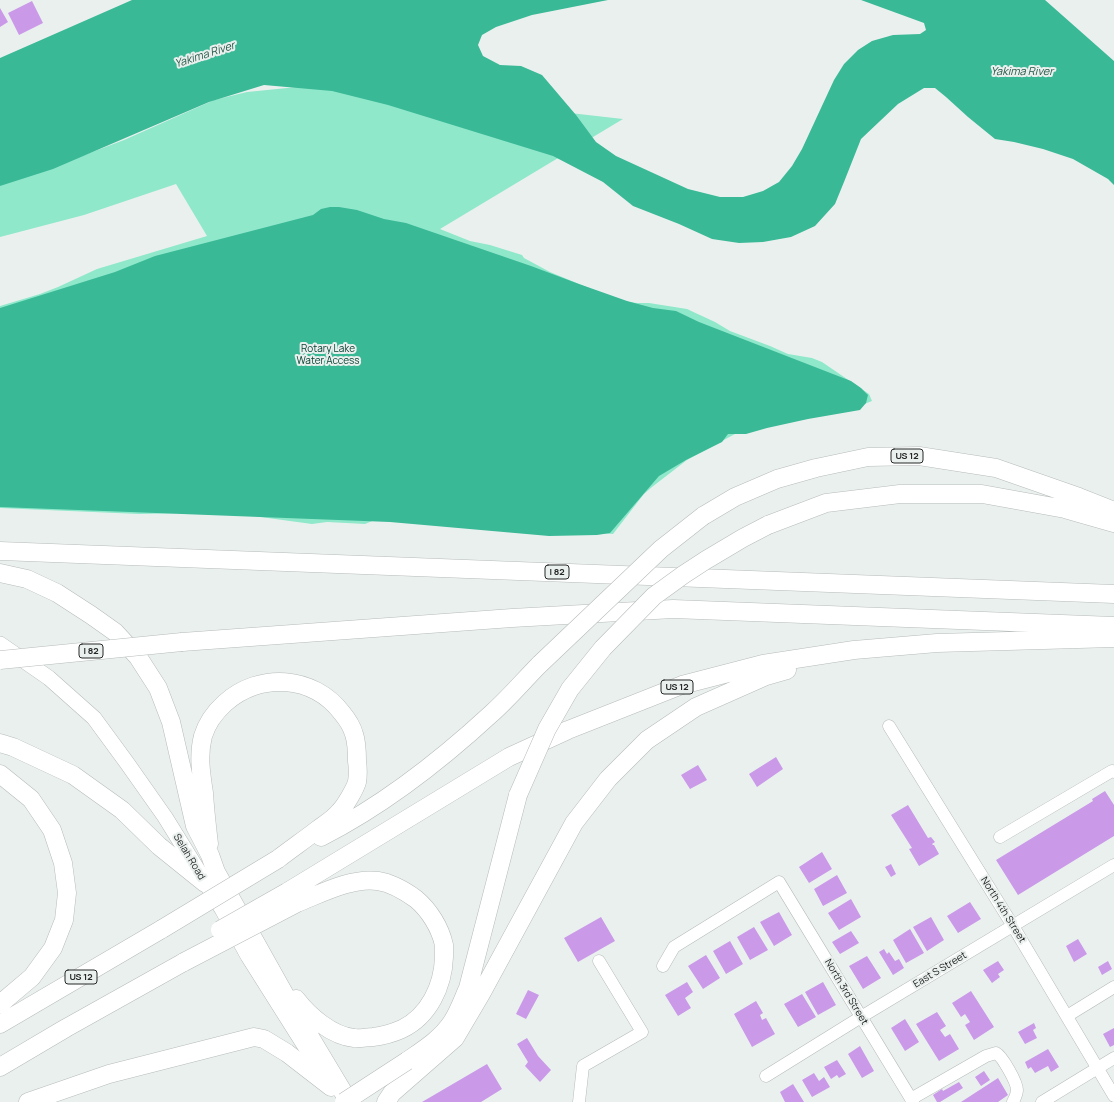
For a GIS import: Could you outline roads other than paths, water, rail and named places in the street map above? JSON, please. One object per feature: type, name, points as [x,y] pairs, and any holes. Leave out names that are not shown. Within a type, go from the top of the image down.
[{"type":"highway","name":"US 12","points":[[0,1024],[278,859],[347,824],[403,787],[452,748],[492,713],[540,664],[662,549],[703,516],[735,498],[777,479],[816,468],[868,457],[919,456],[996,468],[1079,496],[1114,510]]},
{"type":"highway","points":[[344,1102],[426,1048],[440,1036],[452,1022],[461,1006],[468,988],[518,795],[547,728],[570,689],[603,648],[654,596],[706,560],[743,538],[768,525],[826,503],[900,494],[982,494],[1065,509],[1114,523]]},
{"type":"highway","name":"I 82","points":[[0,551],[1114,594]]},
{"type":"highway","points":[[0,573],[27,579],[57,593],[115,632],[138,657],[158,688],[171,722],[195,826],[210,855],[216,872],[256,957],[349,1102]]},
{"type":"highway","name":"I 82","points":[[0,660],[182,642],[512,618],[673,609],[1114,626]]},
{"type":"highway","name":"US 12","points":[[0,1067],[182,958],[292,898],[509,757],[568,730],[682,685],[763,664],[854,650],[938,643],[1114,638]]},
{"type":"highway","points":[[386,1102],[392,1093],[455,1038],[481,994],[574,824],[608,778],[647,740],[696,707],[766,676],[854,650]]},
{"type":"highway","points":[[210,855],[200,756],[203,736],[209,722],[218,709],[232,696],[247,688],[273,682],[287,682],[299,684],[314,690],[327,698],[338,708],[354,733],[358,768],[356,782],[348,801],[341,811],[278,859]]},
{"type":"highway","points":[[0,743],[13,747],[73,774],[122,810],[159,846],[205,883]]},
{"type":"highway","points":[[0,774],[31,799],[52,830],[63,863],[67,893],[64,920],[53,948],[32,977],[0,1004]]},
{"type":"highway","points":[[256,957],[303,1008],[328,1029],[344,1036],[356,1038],[380,1036],[401,1029],[418,1019],[435,995],[441,979],[444,964],[444,946],[439,930],[432,918],[422,905],[408,893],[394,886],[378,881],[364,881],[346,884],[292,898]]},
{"type":"highway","points":[[28,1102],[109,1074],[254,1037],[264,1038],[331,1087]]},
{"type":"highway","points":[[54,1102],[109,1074]]},
{"type":"main road","name":"Selah Road","points":[[0,644],[49,678],[94,718],[127,762],[165,817],[205,883],[256,957],[340,1102]]},
{"type":"street","name":"North 4th Street","points":[[889,726],[1013,926],[1114,1096]]},
{"type":"street","points":[[1000,837],[1112,771],[1114,772]]},
{"type":"street","name":"East S Street","points":[[766,1076],[1114,865]]},
{"type":"street","name":"North 3rd Street","points":[[663,966],[674,947],[779,882],[912,1100]]},
{"type":"street","points":[[579,1102],[583,1066],[642,1032],[599,961]]},
{"type":"street","points":[[1067,1016],[1114,987]]},
{"type":"street","points":[[912,1100],[986,1056],[996,1053],[1009,1070],[1017,1090],[1013,1102]]},
{"type":"street","points":[[1042,1102],[1114,1058]]},
{"type":"water","name":"Yakima River","points":[[132,0],[608,0],[532,15],[496,27],[482,35],[478,45],[483,56],[500,65],[521,66],[542,75],[576,115],[596,142],[616,156],[688,189],[720,197],[743,197],[763,191],[779,182],[792,166],[802,149],[834,80],[844,64],[858,50],[872,41],[893,35],[920,34],[926,30],[924,23],[861,0],[1045,0],[1114,61],[1114,185],[1108,179],[1073,159],[1043,149],[995,139],[935,88],[924,88],[898,104],[861,139],[835,204],[815,226],[791,237],[763,242],[739,243],[712,239],[633,206],[603,182],[553,156],[388,105],[332,91],[264,85],[209,102],[53,169],[0,186],[0,58]]},
{"type":"water","name":"Rotary Lake Water Access","points":[[330,207],[357,210],[384,219],[406,223],[627,301],[653,308],[676,311],[699,322],[851,381],[868,395],[866,403],[860,410],[808,419],[746,434],[728,434],[722,442],[686,460],[659,476],[610,533],[597,535],[549,536],[390,522],[0,507],[0,308],[115,272],[155,256],[313,215],[321,209]]}]
